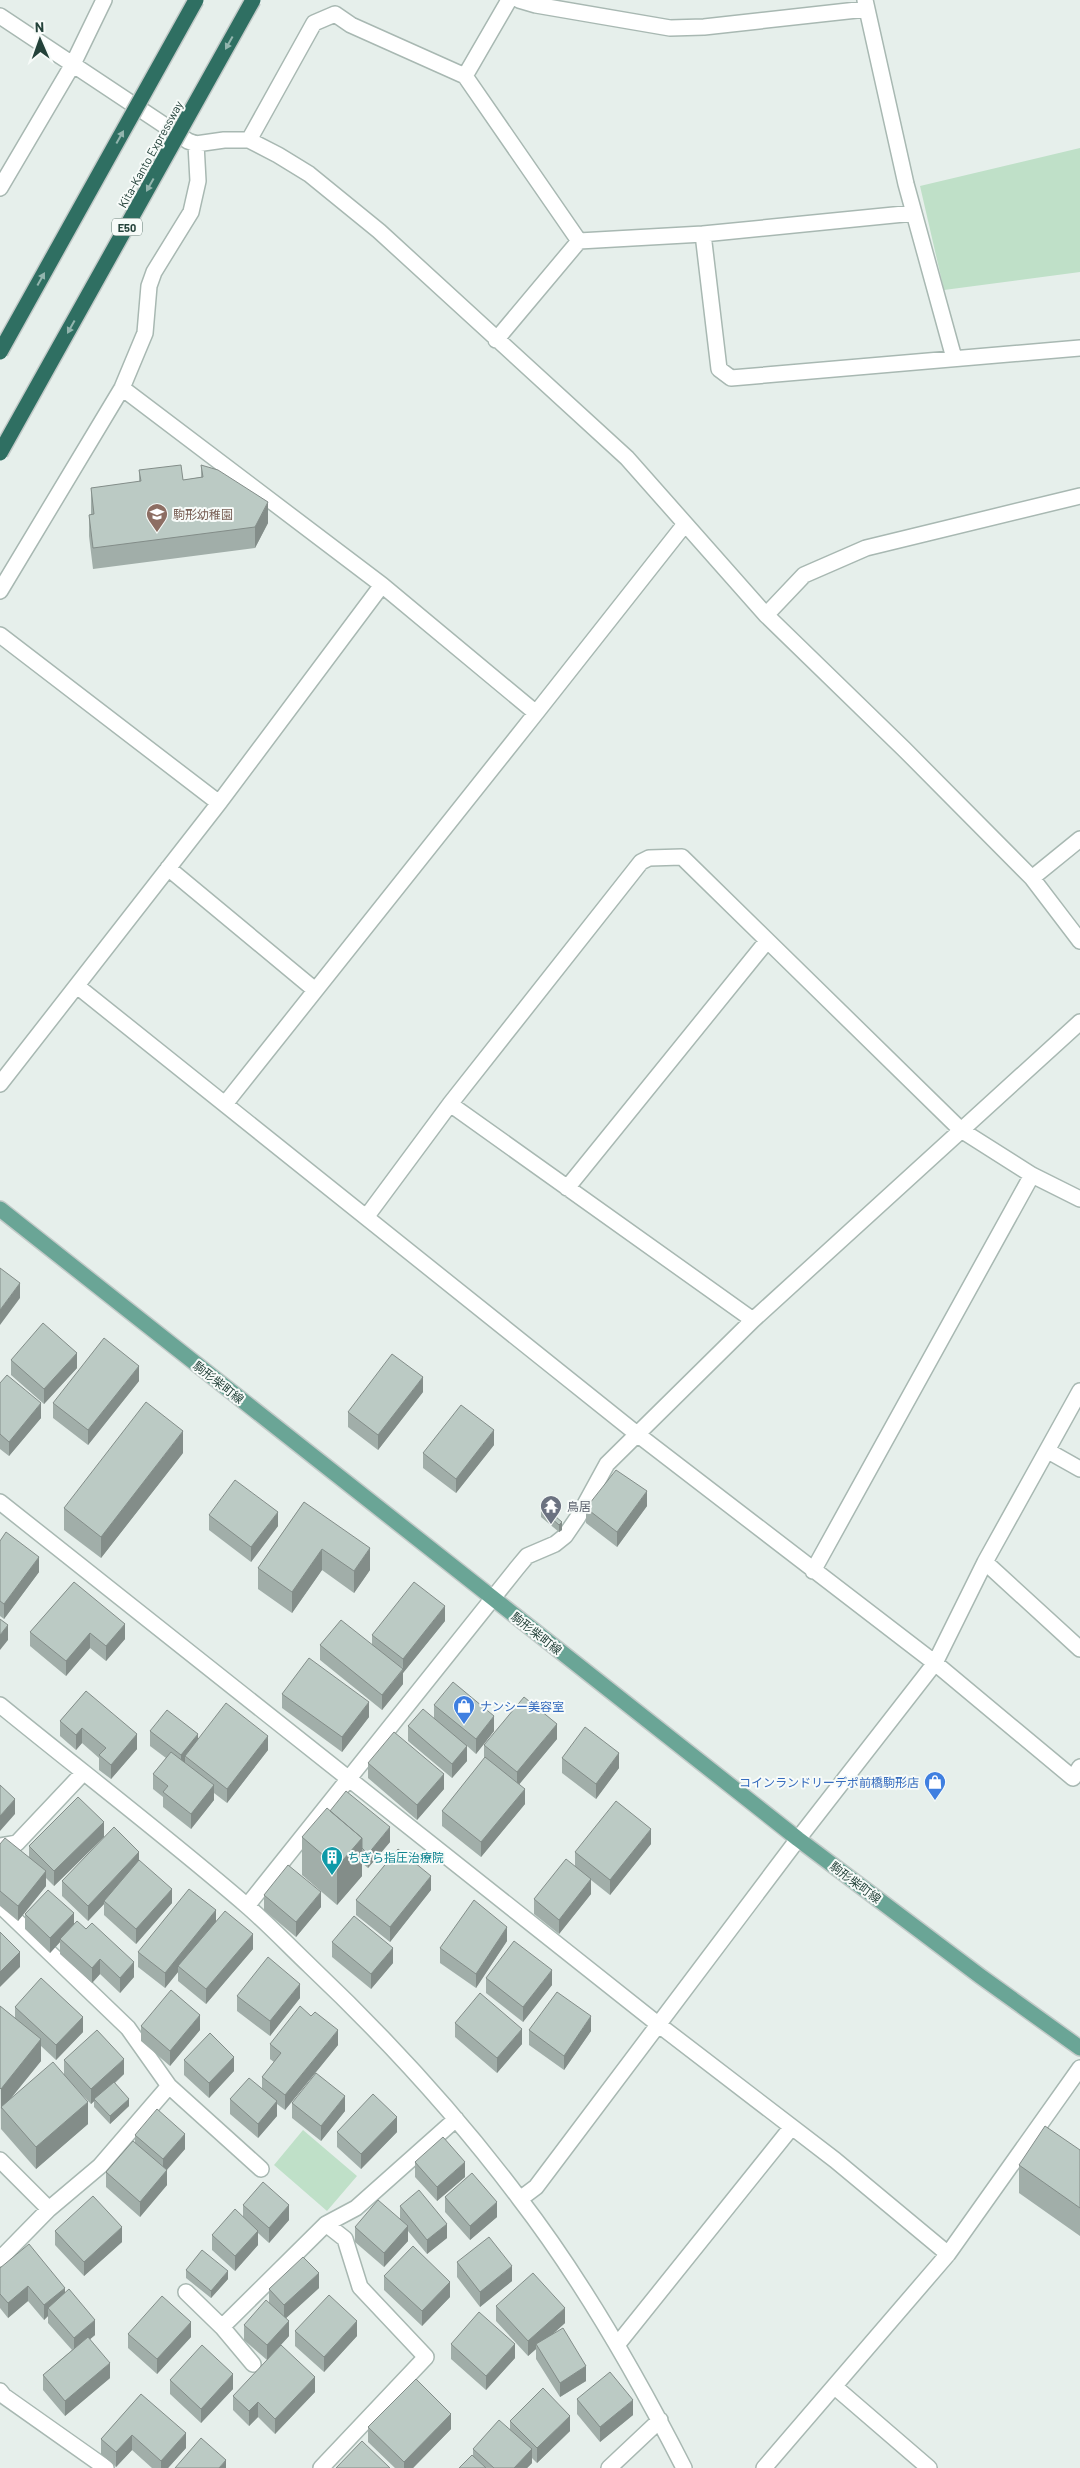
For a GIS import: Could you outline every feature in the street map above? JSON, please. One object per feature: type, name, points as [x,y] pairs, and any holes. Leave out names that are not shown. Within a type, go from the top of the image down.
[{"type":"highway","points":[[0,352],[196,0]]},
{"type":"highway","name":"Kita-Kanto Expressway","points":[[0,453],[253,0]]},
{"type":"main road","name":"駒形柴町線","points":[[0,1209],[798,1839],[980,1976],[1080,2048]]},
{"type":"street","points":[[0,188],[73,64],[104,0]]},
{"type":"street","points":[[465,76],[509,0]]},
{"type":"street","points":[[519,0],[536,6],[670,28],[704,27],[865,4],[914,213],[954,358]]},
{"type":"street","points":[[248,140],[314,23],[337,7],[350,25],[465,76],[579,241]]},
{"type":"street","points":[[0,16],[166,127],[196,144],[231,139],[248,140],[278,155],[309,174],[378,231],[627,458],[766,614],[1032,878],[1080,941]]},
{"type":"street","points":[[0,591],[122,388],[145,333],[149,286],[154,272],[191,212],[198,181],[196,144]]},
{"type":"street","points":[[496,340],[579,241],[703,234],[914,213]]},
{"type":"street","points":[[703,234],[719,368],[731,378],[1080,348]]},
{"type":"street","points":[[122,388],[382,585],[536,713]]},
{"type":"street","points":[[766,614],[804,575],[866,548],[1080,496]]},
{"type":"street","points":[[225,1104],[685,524]]},
{"type":"street","points":[[0,1084],[219,803],[382,585]]},
{"type":"street","points":[[0,635],[219,803]]},
{"type":"street","points":[[1032,878],[1080,839]]},
{"type":"street","points":[[366,1216],[450,1104],[641,862],[649,858],[682,857],[961,1130],[1032,1175],[1080,1199]]},
{"type":"street","points":[[168,868],[315,990]]},
{"type":"street","points":[[568,1188],[767,941]]},
{"type":"street","points":[[77,986],[637,1434],[935,1663],[1078,1776]]},
{"type":"street","points":[[247,1906],[527,1556],[555,1544],[565,1536],[578,1517],[601,1473],[637,1434],[753,1320],[1080,1022]]},
{"type":"street","points":[[450,1104],[753,1320]]},
{"type":"street","points":[[813,1571],[1032,1175]]},
{"type":"street","points":[[520,2199],[536,2187],[798,1839],[935,1663],[985,1562],[1080,1392]]},
{"type":"street","points":[[1048,1451],[1080,1469]]},
{"type":"street","points":[[0,1502],[658,2025],[835,2160],[948,2254]]},
{"type":"street","points":[[985,1562],[1080,1649]]},
{"type":"street","points":[[0,1705],[247,1906],[361,2014],[456,2119],[520,2199],[617,2345],[660,2420],[684,2468]]},
{"type":"street","points":[[0,1846],[17,1843],[83,1773]]},
{"type":"street","points":[[0,1905],[128,2028],[169,2086],[261,2169]]},
{"type":"street","points":[[764,2468],[948,2254],[1080,2068]]},
{"type":"street","points":[[0,2259],[49,2209],[100,2166],[169,2086]]},
{"type":"street","points":[[222,2327],[326,2224],[356,2208],[456,2119]]},
{"type":"street","points":[[617,2345],[791,2128]]},
{"type":"street","points":[[0,2160],[49,2209]]},
{"type":"street","points":[[320,2468],[426,2357],[360,2287],[345,2239],[326,2224]]},
{"type":"street","points":[[186,2292],[222,2327],[253,2364]]},
{"type":"street","points":[[835,2387],[929,2468]]},
{"type":"street","points":[[0,2390],[4,2396],[106,2468]]},
{"type":"street","points":[[609,2468],[660,2420]]},
{"type":"green space","points":[[1080,148],[1080,272],[944,290],[920,186]]},
{"type":"green space","points":[[303,2130],[357,2176],[327,2211],[274,2165]]},
{"type":"building","points":[[181,465],[183,480],[203,477],[201,465],[218,470],[268,502],[255,527],[93,548],[89,515],[94,514],[91,488],[141,481],[139,470]]},
{"type":"building","points":[[0,1268],[20,1283],[0,1310]]},
{"type":"building","points":[[43,1323],[77,1353],[44,1389],[11,1360]]},
{"type":"building","points":[[104,1338],[139,1366],[88,1430],[53,1403]]},
{"type":"building","points":[[392,1354],[423,1377],[378,1435],[348,1412]]},
{"type":"building","points":[[7,1375],[41,1403],[9,1442],[0,1434],[0,1383]]},
{"type":"building","points":[[146,1402],[183,1431],[101,1537],[64,1508]]},
{"type":"building","points":[[461,1405],[494,1430],[456,1479],[423,1453]]},
{"type":"building","points":[[616,1470],[647,1491],[617,1532],[586,1508]]},
{"type":"building","points":[[235,1480],[278,1512],[251,1547],[209,1515]]},
{"type":"building","points":[[304,1502],[370,1548],[354,1571],[322,1549],[292,1592],[258,1568]]},
{"type":"building","points":[[543,1506],[562,1522],[559,1525],[541,1509]]},
{"type":"building","points":[[6,1532],[39,1557],[4,1604],[0,1601],[0,1541]]},
{"type":"building","points":[[74,1582],[125,1624],[106,1646],[90,1633],[66,1661],[30,1632]]},
{"type":"building","points":[[414,1582],[445,1606],[403,1659],[372,1635]]},
{"type":"building","points":[[0,1619],[8,1625],[0,1635]]},
{"type":"building","points":[[341,1620],[403,1669],[382,1695],[320,1645]]},
{"type":"building","points":[[309,1658],[369,1702],[342,1737],[282,1694]]},
{"type":"building","points":[[453,1682],[494,1716],[476,1739],[434,1705]]},
{"type":"building","points":[[86,1691],[137,1734],[111,1765],[99,1755],[106,1748],[82,1728],[76,1735],[60,1721]]},
{"type":"building","points":[[524,1697],[557,1724],[517,1772],[484,1745]]},
{"type":"building","points":[[226,1703],[268,1736],[227,1789],[185,1756]]},
{"type":"building","points":[[423,1709],[467,1746],[452,1764],[408,1726]]},
{"type":"building","points":[[167,1710],[198,1734],[181,1755],[150,1731]]},
{"type":"building","points":[[585,1727],[619,1753],[596,1784],[562,1758]]},
{"type":"building","points":[[394,1732],[444,1774],[417,1805],[368,1763]]},
{"type":"building","points":[[171,1752],[214,1785],[191,1814],[163,1792],[168,1786],[153,1774]]},
{"type":"building","points":[[485,1757],[525,1789],[481,1842],[442,1811]]},
{"type":"building","points":[[0,1785],[15,1799],[0,1816]]},
{"type":"building","points":[[346,1791],[390,1827],[368,1854],[362,1848],[362,1838],[330,1811]]},
{"type":"building","points":[[78,1797],[104,1822],[54,1871],[29,1846]]},
{"type":"building","points":[[616,1801],[651,1829],[610,1880],[575,1852]]},
{"type":"building","points":[[327,1808],[362,1838],[337,1867],[302,1837]]},
{"type":"building","points":[[114,1827],[139,1852],[88,1906],[62,1881]]},
{"type":"building","points":[[5,1838],[46,1871],[18,1906],[0,1891],[0,1844]]},
{"type":"building","points":[[398,1849],[431,1876],[390,1927],[356,1900]]},
{"type":"building","points":[[566,1859],[591,1879],[559,1920],[534,1899]]},
{"type":"building","points":[[139,1860],[172,1889],[136,1929],[104,1901]]},
{"type":"building","points":[[288,1865],[321,1892],[296,1922],[264,1895]]},
{"type":"building","points":[[189,1889],[216,1910],[165,1973],[138,1952]]},
{"type":"building","points":[[48,1890],[74,1913],[50,1938],[25,1914]]},
{"type":"building","points":[[474,1900],[507,1927],[476,1974],[440,1948]]},
{"type":"building","points":[[225,1911],[253,1934],[206,1989],[178,1966]]},
{"type":"building","points":[[354,1916],[393,1948],[371,1974],[332,1942]]},
{"type":"building","points":[[77,1921],[86,1929],[92,1923],[134,1962],[120,1978],[100,1959],[92,1968],[60,1939]]},
{"type":"building","points":[[0,1932],[20,1952],[0,1972]]},
{"type":"building","points":[[514,1941],[552,1970],[523,2007],[486,1978]]},
{"type":"building","points":[[268,1957],[300,1984],[270,2021],[237,1996]]},
{"type":"building","points":[[41,1978],[83,2017],[56,2045],[15,2007]]},
{"type":"building","points":[[171,1990],[200,2015],[170,2051],[141,2026]]},
{"type":"building","points":[[557,1992],[591,2016],[564,2056],[529,2030]]},
{"type":"building","points":[[480,1993],[522,2029],[497,2058],[455,2023]]},
{"type":"building","points":[[0,2006],[41,2039],[1,2089],[0,2088]]},
{"type":"building","points":[[300,2006],[311,2016],[315,2012],[338,2030],[285,2095],[262,2077],[281,2053],[270,2044]]},
{"type":"building","points":[[97,2030],[124,2059],[91,2089],[64,2060]]},
{"type":"building","points":[[210,2033],[234,2057],[209,2083],[184,2060]]},
{"type":"building","points":[[53,2062],[88,2102],[36,2147],[1,2107]]},
{"type":"building","points":[[316,2073],[345,2096],[321,2126],[292,2103]]},
{"type":"building","points":[[249,2078],[277,2101],[258,2124],[230,2099]]},
{"type":"building","points":[[114,2082],[129,2099],[110,2116],[94,2099]]},
{"type":"building","points":[[373,2094],[397,2117],[361,2154],[337,2132]]},
{"type":"building","points":[[157,2109],[185,2134],[163,2159],[135,2135]]},
{"type":"building","points":[[1045,2126],[1080,2150],[1080,2208],[1019,2165]]},
{"type":"building","points":[[443,2137],[465,2162],[437,2187],[415,2162]]},
{"type":"building","points":[[133,2141],[167,2170],[140,2202],[106,2172]]},
{"type":"building","points":[[472,2173],[497,2202],[470,2226],[445,2197]]},
{"type":"building","points":[[263,2182],[289,2205],[269,2228],[243,2205]]},
{"type":"building","points":[[419,2190],[447,2224],[427,2240],[400,2206]]},
{"type":"building","points":[[93,2196],[122,2227],[84,2262],[55,2231]]},
{"type":"building","points":[[378,2200],[408,2226],[384,2253],[355,2227]]},
{"type":"building","points":[[235,2209],[258,2231],[235,2256],[212,2235]]},
{"type":"building","points":[[489,2237],[512,2266],[480,2292],[457,2262]]},
{"type":"building","points":[[29,2244],[65,2288],[44,2305],[28,2286],[8,2303],[0,2294],[0,2268]]},
{"type":"building","points":[[413,2246],[450,2282],[422,2311],[384,2276]]},
{"type":"building","points":[[202,2250],[228,2271],[211,2291],[186,2270]]},
{"type":"building","points":[[303,2257],[319,2273],[284,2305],[269,2289]]},
{"type":"building","points":[[533,2273],[565,2308],[528,2341],[496,2306]]},
{"type":"building","points":[[69,2289],[95,2320],[74,2338],[48,2308]]},
{"type":"building","points":[[329,2295],[357,2321],[324,2357],[295,2331]]},
{"type":"building","points":[[162,2296],[191,2322],[157,2359],[128,2334]]},
{"type":"building","points":[[266,2300],[289,2321],[267,2345],[244,2325]]},
{"type":"building","points":[[479,2312],[515,2344],[486,2376],[451,2344]]},
{"type":"building","points":[[563,2328],[586,2366],[560,2383],[536,2344]]},
{"type":"building","points":[[88,2337],[110,2363],[65,2401],[43,2375]]},
{"type":"building","points":[[202,2345],[233,2374],[201,2409],[170,2380]]},
{"type":"building","points":[[281,2345],[315,2377],[275,2419],[258,2402],[249,2411],[233,2396]]},
{"type":"building","points":[[610,2372],[633,2400],[600,2427],[577,2399]]},
{"type":"building","points":[[416,2379],[451,2414],[404,2462],[368,2427]]},
{"type":"building","points":[[543,2388],[570,2416],[537,2448],[510,2421]]},
{"type":"building","points":[[141,2394],[186,2433],[161,2461],[132,2435],[116,2452],[101,2439]]},
{"type":"building","points":[[499,2420],[532,2449],[514,2468],[494,2468],[473,2449]]},
{"type":"building","points":[[201,2438],[226,2460],[219,2468],[175,2468]]},
{"type":"building","points":[[362,2441],[390,2468],[336,2468]]},
{"type":"building","points":[[472,2455],[486,2468],[459,2468]]},
{"type":"place","name":"駒形幼稚園","points":[[157,533]]},
{"type":"place","name":"鳥居","points":[[551,1525]]},
{"type":"place","name":"ナンシー美容室","points":[[464,1725]]},
{"type":"place","name":"コインランドリーデポ前橋駒形店","points":[[935,1801]]},
{"type":"place","name":"ちぎら指圧治療院","points":[[332,1876]]}]
